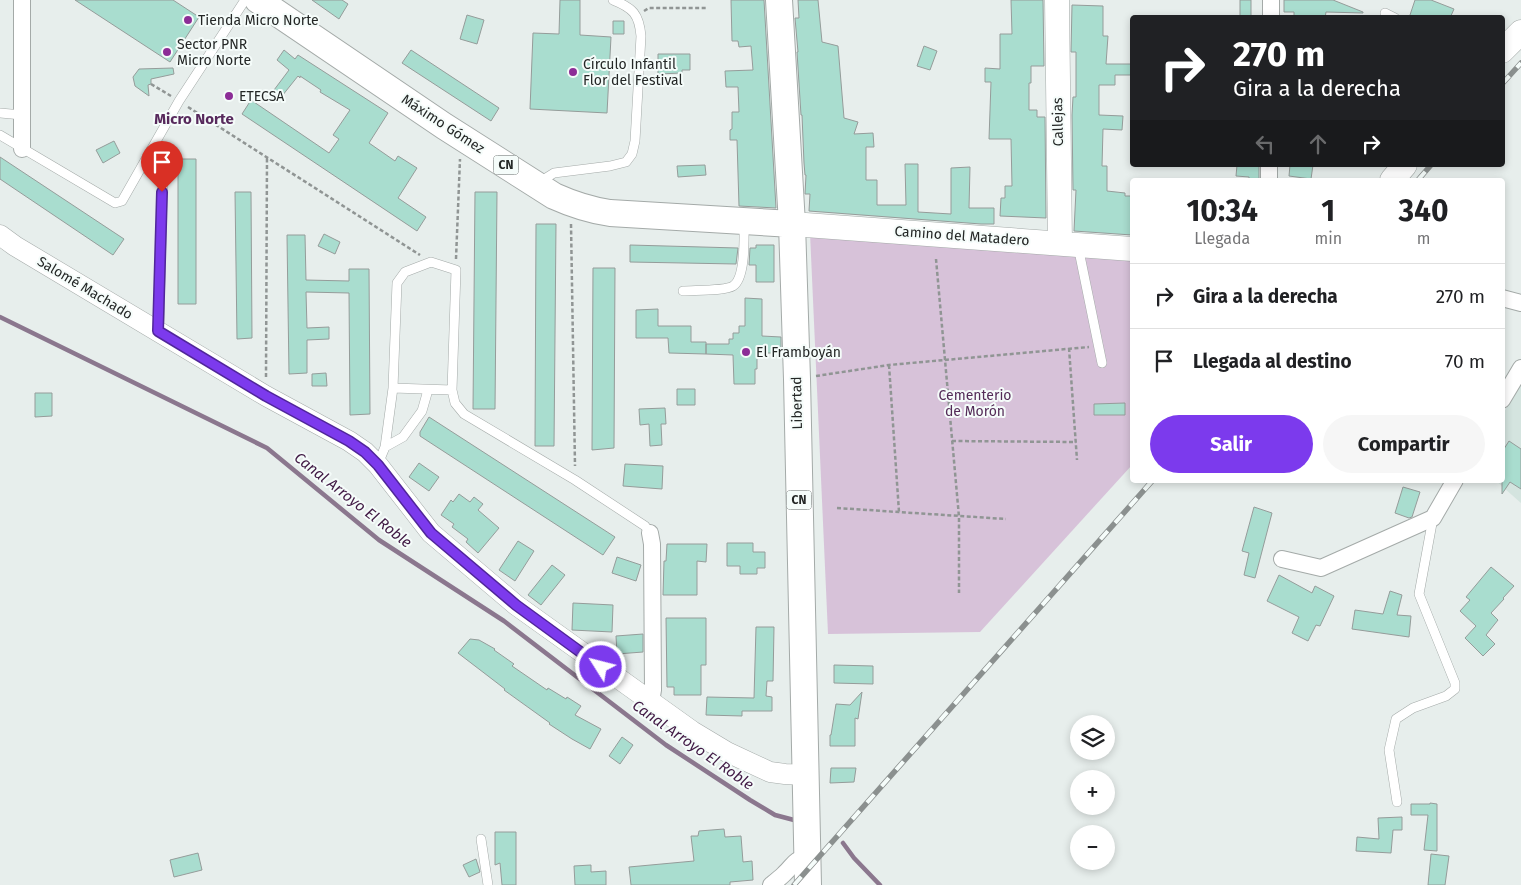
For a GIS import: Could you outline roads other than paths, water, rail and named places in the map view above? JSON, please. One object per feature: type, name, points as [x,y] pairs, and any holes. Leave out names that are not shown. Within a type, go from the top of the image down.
[{"type":"main road","name":"Máximo Gómez","points":[[258,0],[461,137],[538,186],[574,205],[610,213],[792,224]]},
{"type":"main road","name":"Libertad","points":[[779,0],[792,224],[805,775]]},
{"type":"main road","name":"Callejas","points":[[1056,0],[1069,244]]},
{"type":"main road","points":[[1505,48],[1521,32]]},
{"type":"main road","points":[[1394,178],[1403,167]]},
{"type":"main road","name":"Camino del Matadero","points":[[792,224],[1130,248]]},
{"type":"main road","name":"CN","points":[[805,775],[808,885]]},
{"type":"street","points":[[22,0],[22,149]]},
{"type":"street","points":[[1271,0],[1271,15]]},
{"type":"street","name":"Salomé Machado","points":[[0,235],[23,251],[266,396],[349,441],[365,452],[378,465],[431,533],[438,539],[516,605],[692,731],[727,752],[770,772],[805,775]]},
{"type":"street","points":[[1505,299],[1521,303]]},
{"type":"street","points":[[1505,395],[1521,368]]},
{"type":"street","points":[[1282,559],[1321,568],[1433,518],[1453,483]]},
{"type":"street","points":[[648,701],[652,696],[653,690],[652,544],[650,533]]},
{"type":"street","points":[[771,885],[786,873],[794,862],[807,857]]},
{"type":"lane","points":[[0,135],[115,203],[122,201],[179,101],[245,0]]},
{"type":"lane","points":[[538,186],[554,173],[610,166],[626,162],[632,154],[635,140],[641,36],[640,24],[637,16],[623,4],[613,0]]},
{"type":"lane","points":[[1385,13],[1389,15]]},
{"type":"lane","points":[[0,113],[22,115]]},
{"type":"lane","points":[[147,157],[163,172],[158,331]]},
{"type":"lane","points":[[683,291],[728,288],[735,285],[740,278],[744,221]]},
{"type":"lane","points":[[1069,244],[1099,346],[1102,363]]},
{"type":"lane","points":[[378,465],[385,447],[393,388],[397,283],[405,272],[431,262],[456,270],[452,390],[455,403],[464,414],[575,480],[645,526],[650,533]]},
{"type":"lane","points":[[393,388],[452,390]]},
{"type":"lane","points":[[385,447],[403,436],[422,411],[428,390]]},
{"type":"lane","points":[[1397,802],[1389,750],[1396,719],[1413,708],[1446,696],[1454,689],[1455,683],[1419,594],[1433,518]]},
{"type":"lane","points":[[481,838],[488,885]]},
{"type":"waterway","name":"Canal Arroyo El Roble","points":[[0,317],[267,448],[379,540],[504,621],[666,745],[775,815],[794,820]]},
{"type":"waterway","name":"Canal Arroyo El Roble","points":[[843,843],[854,858],[880,885]]},
{"type":"railway","points":[[1505,81],[1521,63]]},
{"type":"railway","points":[[1420,178],[1429,167]]},
{"type":"railway","points":[[794,885],[1150,483]]},
{"type":"place","name":"Tienda Micro Norte","points":[[188,20]]},
{"type":"place","name":"Sector PNR Micro Norte","points":[[167,52]]},
{"type":"place","name":"Círculo Infantil Flor del Festival","points":[[573,72]]},
{"type":"place","name":"ETECSA","points":[[229,96]]},
{"type":"place","name":"El Framboyán","points":[[746,352]]},
{"type":"district","name":"Micro Norte","points":[[194,119]]},
{"type":"park label","name":"Cementerio de Morón","points":[[975,404]]}]
